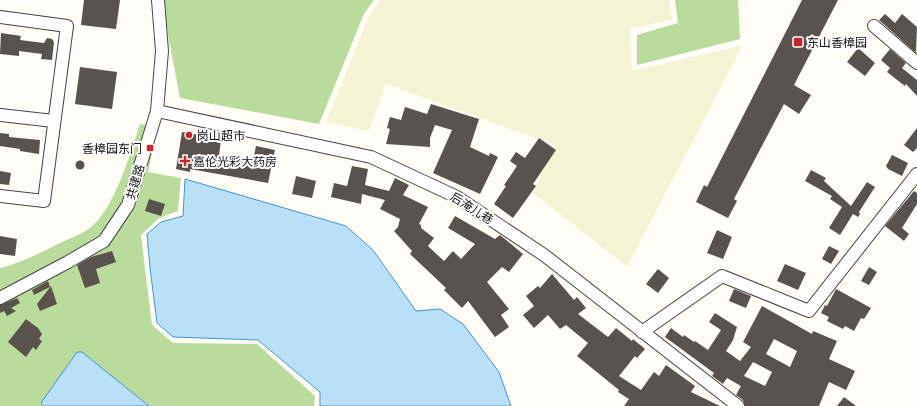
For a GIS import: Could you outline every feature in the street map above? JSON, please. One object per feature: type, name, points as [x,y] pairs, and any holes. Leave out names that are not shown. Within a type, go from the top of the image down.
[{"type":"street","name":"共建路","points":[[0,298],[104,241],[128,205],[157,111],[162,51],[158,0]]},
{"type":"street","points":[[0,17],[67,26],[44,201],[0,196]]},
{"type":"street","points":[[874,26],[917,63]]},
{"type":"street","name":"后淹儿巷","points":[[157,111],[371,157],[457,197],[544,255],[738,406]]},
{"type":"street","points":[[0,115],[54,121]]},
{"type":"street","points":[[642,332],[722,276],[809,311],[917,174]]},
{"type":"shaded area","points":[[381,0],[669,0],[672,20],[630,28],[632,71],[743,45],[627,267],[533,193],[554,145],[386,84],[369,131],[326,122],[368,18]]},
{"type":"green space","points":[[163,0],[374,0],[364,14],[319,124],[180,98]]},
{"type":"green space","points":[[675,0],[738,0],[740,39],[637,65],[637,35],[678,23]]},
{"type":"green space","points":[[140,124],[158,127],[148,172],[181,178],[178,211],[159,218],[141,235],[152,325],[173,343],[257,344],[315,396],[314,406],[0,406],[0,268],[14,264],[82,233],[90,228],[99,219],[107,208],[121,180]]},
{"type":"water","points":[[185,179],[346,226],[373,250],[416,311],[440,309],[463,324],[499,372],[511,406],[320,406],[320,392],[258,340],[173,337],[157,323],[147,234],[161,222],[183,216]]},
{"type":"water","points":[[77,352],[82,352],[149,406],[44,406],[41,403]]},
{"type":"building","points":[[84,0],[120,0],[116,29],[81,25]]},
{"type":"building","points":[[802,0],[838,0],[794,85],[811,95],[799,114],[784,104],[734,199],[737,201],[728,218],[696,202],[704,185],[707,187]]},
{"type":"building","points":[[885,14],[895,23],[902,14],[917,27],[916,53],[879,20]]},
{"type":"building","points":[[1,33],[21,36],[20,40],[44,43],[47,38],[52,39],[54,42],[52,60],[41,59],[42,54],[19,51],[19,56],[0,54]]},
{"type":"building","points":[[858,48],[875,63],[865,76],[847,62]]},
{"type":"building","points":[[890,49],[906,63],[902,68],[917,80],[917,96],[906,84],[905,86],[887,72],[890,68],[881,60]]},
{"type":"building","points":[[80,67],[117,72],[112,109],[75,104]]},
{"type":"building","points":[[431,104],[479,119],[470,147],[489,156],[490,153],[498,157],[480,194],[433,173],[452,130],[435,125],[430,138],[430,147],[386,144],[390,129],[387,128],[390,117],[401,120],[405,107],[427,114]]},
{"type":"building","points":[[917,128],[917,148],[913,152],[904,145]]},
{"type":"building","points":[[182,132],[221,139],[219,156],[253,161],[256,146],[275,150],[268,183],[190,169],[190,172],[176,169]]},
{"type":"building","points":[[0,133],[9,134],[9,137],[40,140],[39,154],[0,146]]},
{"type":"building","points":[[539,138],[556,150],[533,184],[536,186],[513,218],[494,204],[506,186],[504,185],[517,166],[510,161],[516,152],[525,158]]},
{"type":"building","points":[[892,155],[908,163],[902,176],[888,169],[886,166]]},
{"type":"building","points":[[78,161],[82,161],[84,165],[82,169],[78,169],[76,167],[76,163]]},
{"type":"building","points":[[352,166],[368,169],[365,185],[389,191],[395,178],[409,185],[403,195],[428,207],[419,224],[421,225],[421,228],[434,238],[428,246],[444,261],[453,251],[461,259],[475,244],[448,228],[455,216],[495,239],[500,235],[523,254],[509,272],[502,267],[487,282],[509,309],[501,315],[509,327],[495,337],[468,301],[462,308],[444,290],[446,288],[410,254],[412,251],[394,231],[398,227],[400,219],[380,209],[385,200],[362,194],[361,204],[331,197],[334,183],[347,186]]},
{"type":"building","points":[[811,170],[826,178],[824,181],[851,206],[867,182],[875,187],[859,212],[860,214],[858,217],[853,214],[840,235],[829,228],[842,207],[830,199],[832,196],[805,181]]},
{"type":"building","points":[[0,171],[11,173],[9,185],[0,184]]},
{"type":"building","points":[[296,176],[316,181],[312,198],[292,194]]},
{"type":"building","points":[[914,191],[917,193],[917,204],[902,228],[909,234],[904,241],[885,226]]},
{"type":"building","points":[[149,199],[165,204],[161,216],[145,211]]},
{"type":"building","points":[[717,230],[732,237],[723,259],[707,253]]},
{"type":"building","points":[[0,236],[17,239],[15,256],[0,254]]},
{"type":"building","points":[[829,246],[839,251],[831,264],[822,259]]},
{"type":"building","points":[[112,251],[116,262],[96,269],[100,283],[85,288],[77,265],[91,257]]},
{"type":"building","points":[[785,264],[806,273],[798,290],[777,281]]},
{"type":"building","points":[[869,267],[877,272],[869,285],[861,281]]},
{"type":"building","points":[[658,269],[669,278],[658,293],[646,284]]},
{"type":"building","points":[[552,274],[574,300],[577,297],[586,308],[578,314],[608,337],[616,328],[645,349],[637,358],[635,356],[619,376],[641,390],[654,372],[659,376],[666,365],[695,386],[691,392],[720,406],[624,406],[629,399],[618,392],[619,390],[577,356],[588,343],[566,325],[560,329],[548,315],[534,328],[523,315],[534,306],[526,296],[538,286],[540,288]]},
{"type":"building","points":[[48,281],[50,287],[34,295],[32,290]]},
{"type":"building","points":[[51,286],[57,304],[40,311],[37,304]]},
{"type":"building","points":[[734,289],[751,296],[746,308],[729,301]]},
{"type":"building","points":[[836,289],[871,308],[864,319],[861,318],[854,331],[845,326],[843,329],[827,321],[829,317],[821,313],[825,305],[827,306]]},
{"type":"building","points":[[17,298],[20,303],[11,308],[16,311],[7,316],[4,311],[0,313],[0,305]]},
{"type":"building","points":[[762,306],[812,334],[813,331],[837,341],[829,359],[855,371],[846,390],[829,382],[819,406],[745,406],[743,400],[736,395],[741,386],[727,378],[723,384],[712,376],[714,373],[665,337],[671,328],[683,337],[684,335],[708,350],[721,330],[709,322],[715,313],[737,327],[733,340],[726,351],[740,361],[751,347],[743,342]],"holes":[[[774,339],[797,351],[790,367],[766,354]],[[753,362],[772,372],[765,386],[744,376]]]},
{"type":"building","points":[[26,319],[38,328],[42,334],[39,339],[42,341],[36,350],[33,347],[26,357],[8,342]]},
{"type":"building","points":[[844,397],[856,406],[837,406]]},
{"type":"place","name":"东山香樟园","points":[[798,42]]},
{"type":"place","name":"岗山超市","points":[[189,135]]},
{"type":"place","name":"香樟园东门","points":[[150,148]]},
{"type":"place","name":"嘉伦光彩大药房","points":[[185,161]]}]
